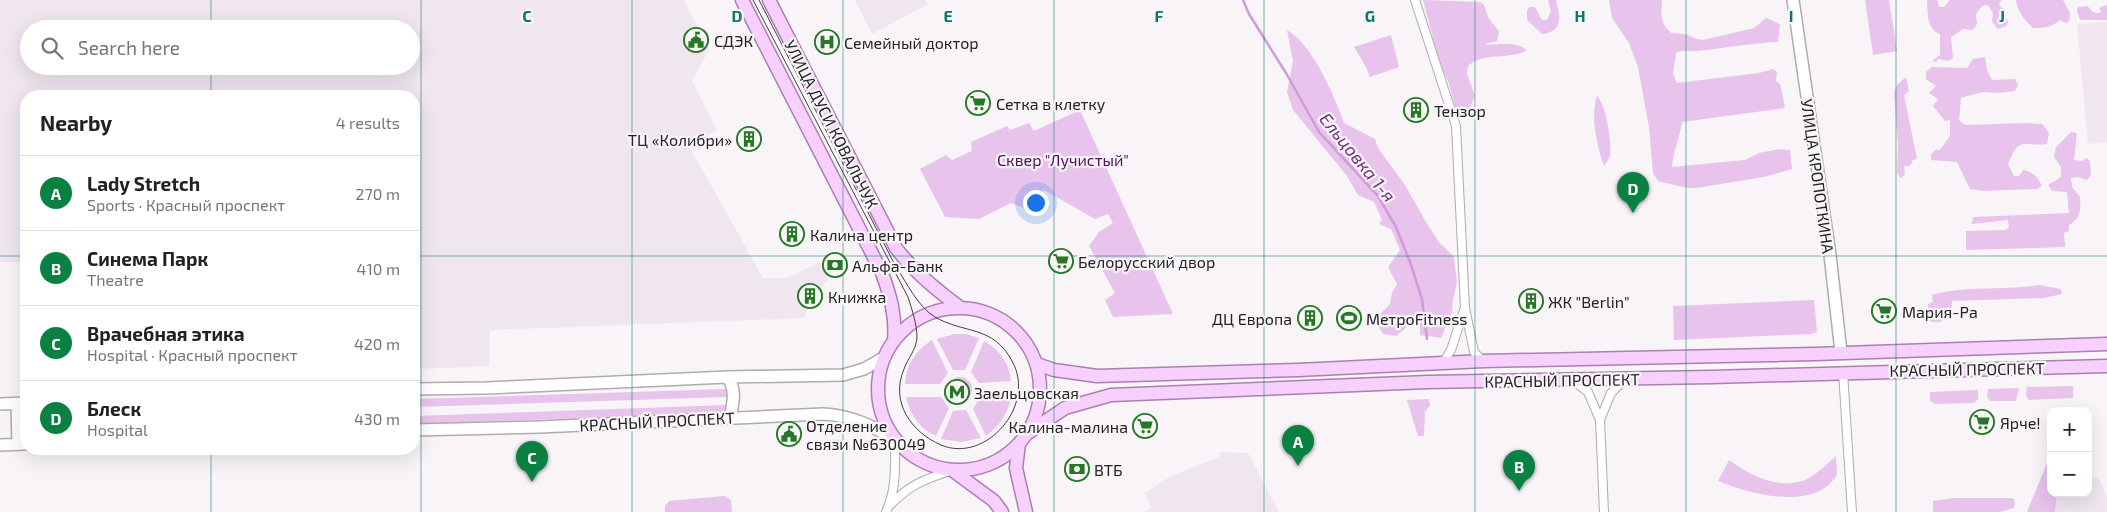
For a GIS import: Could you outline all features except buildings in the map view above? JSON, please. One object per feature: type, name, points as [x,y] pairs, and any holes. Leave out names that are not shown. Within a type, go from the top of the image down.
[{"type":"main road","name":"УЛИЦА ДУСИ КОВАЛЬЧУК","points":[[742,0],[882,274],[894,308],[896,323],[894,342]]},
{"type":"main road","name":"УЛИЦА ДУСИ КОВАЛЬЧУК","points":[[769,0],[896,248],[906,262],[930,286],[961,308]]},
{"type":"main road","name":"УЛИЦА КРОПОТКИНА","points":[[1793,0],[1830,254],[1841,352]]},
{"type":"main road","points":[[961,308],[981,311],[999,318],[1010,326],[1028,346],[1037,364],[1040,400],[1036,417],[1028,433],[1020,444],[1000,460],[977,469],[952,470],[930,465],[917,458],[895,439],[884,420],[879,400],[879,378],[884,357],[894,342],[912,323],[935,312],[961,308]]},
{"type":"main road","name":"КРАСНЫЙ ПРОСПЕКТ","points":[[1037,364],[1054,370],[1097,376],[1298,370],[1484,361],[1710,357],[2107,344]]},
{"type":"main road","points":[[1841,352],[1842,372]]},
{"type":"main road","points":[[420,389],[486,388],[727,377],[843,376],[864,370],[884,357]]},
{"type":"main road","points":[[1710,357],[1712,377]]},
{"type":"main road","name":"КРАСНЫЙ ПРОСПЕКТ","points":[[1028,433],[1065,408],[1111,396],[1428,382],[1712,377],[2107,366]]},
{"type":"main road","points":[[727,377],[732,383],[734,398],[730,418]]},
{"type":"main road","points":[[0,404],[20,404]]},
{"type":"main road","name":"КРАСНЫЙ ПРОСПЕКТ","points":[[420,430],[834,415],[870,425],[895,439]]},
{"type":"main road","points":[[0,445],[20,444]]},
{"type":"main road","points":[[1020,444],[1016,468],[1026,512]]},
{"type":"main road","points":[[952,470],[994,501],[1002,512]]},
{"type":"street","points":[[1414,0],[1456,126],[1464,308],[1474,352],[1484,361]]},
{"type":"street","points":[[1443,363],[1451,350],[1464,308]]},
{"type":"street","points":[[1842,372],[1852,512]]},
{"type":"street","points":[[1600,420],[1611,393],[1626,378]]},
{"type":"street","points":[[1572,380],[1588,392],[1600,420],[1604,512]]},
{"type":"street","points":[[888,509],[895,475],[895,439]]},
{"type":"street","points":[[888,509],[903,491],[915,483],[952,470]]},
{"type":"shaded area","points":[[0,0],[684,0],[709,50],[692,81],[717,130],[689,146],[763,278],[787,278],[820,262],[828,280],[808,300],[805,318],[490,330],[489,366],[420,369],[420,90],[20,90],[20,263],[0,262]]},
{"type":"shaded area","points":[[855,0],[926,0],[928,4],[872,34]]},
{"type":"shaded area","points":[[2107,22],[2107,142],[2088,144],[2077,24]]},
{"type":"shaded area","points":[[1220,452],[1248,453],[1279,512],[1143,512],[1151,508],[1145,493],[1171,476],[1219,457]]},
{"type":"shaded area","points":[[2092,477],[2100,480],[2107,498],[2107,512],[2034,512],[2047,497],[2092,497]]},
{"type":"green space","points":[[1423,0],[1480,2],[1484,5],[1489,19],[1499,31],[1497,41],[1484,44],[1511,44],[1527,50],[1513,55],[1489,57],[1475,61],[1468,66],[1467,74],[1475,96],[1469,110],[1456,110],[1449,84],[1439,61]]},
{"type":"green space","points":[[1548,0],[1556,0],[1559,22],[1554,30],[1542,34],[1527,20],[1527,10],[1530,7],[1535,7],[1542,20],[1547,20],[1551,11]]},
{"type":"green space","points":[[1609,0],[1662,0],[1662,18],[1665,26],[1671,33],[1686,34],[1703,40],[1754,28],[1766,18],[1780,24],[1778,42],[1676,53],[1673,73],[1677,83],[1759,73],[1773,69],[1777,72],[1776,81],[1780,84],[1785,108],[1682,122],[1672,167],[1745,160],[1759,153],[1780,149],[1790,150],[1792,169],[1764,177],[1696,188],[1687,188],[1658,181],[1653,173],[1649,127],[1638,67],[1629,43],[1612,18]]},
{"type":"green space","points":[[1865,0],[1889,0],[1897,51],[1873,55]]},
{"type":"green space","points":[[1927,0],[1937,0],[1939,7],[1944,7],[1950,0],[2002,0],[1999,3],[2008,22],[2006,26],[1998,29],[1992,22],[1993,13],[1988,5],[1982,6],[1976,14],[1977,24],[1973,30],[1963,29],[1951,37],[1953,58],[1949,61],[1938,59],[1936,62],[1932,61],[1940,55],[1940,34],[1935,32],[1930,24]]},
{"type":"green space","points":[[2016,0],[2063,0],[2070,13],[2069,22],[2066,23],[2060,20],[2048,27],[2033,28],[2024,19]]},
{"type":"green space","points":[[2107,5],[2107,20],[2080,20],[2077,11],[2078,7],[2088,6],[2097,13],[2101,12],[2099,8]]},
{"type":"green space","points":[[1287,30],[1297,37],[1322,72],[1344,123],[1375,139],[1378,148],[1405,185],[1439,242],[1454,257],[1457,283],[1452,312],[1441,338],[1420,335],[1420,319],[1411,317],[1408,326],[1396,336],[1383,334],[1379,328],[1377,317],[1390,304],[1392,293],[1397,284],[1388,267],[1400,250],[1391,229],[1379,224],[1382,220],[1374,202],[1358,195],[1347,176],[1293,110],[1287,92],[1293,61]]},
{"type":"green space","points":[[1391,35],[1399,67],[1370,77],[1354,47]]},
{"type":"green space","points":[[1985,57],[1987,70],[1992,80],[2015,79],[2018,85],[2015,91],[1999,93],[1982,92],[1961,98],[1959,120],[1965,125],[2042,124],[2049,133],[2047,144],[2023,144],[2019,146],[2008,164],[2014,176],[2019,176],[2023,170],[2035,175],[2042,186],[2037,189],[1984,191],[1970,189],[1957,162],[1931,160],[1931,155],[1935,150],[1940,150],[1950,136],[1950,120],[1945,121],[1933,106],[1938,99],[1929,93],[1936,86],[1926,79],[1926,72],[1932,67],[1967,68],[1973,59]]},
{"type":"green space","points":[[1906,77],[1909,91],[1904,95],[1917,159],[1913,160],[1910,166],[1904,166],[1905,175],[1900,178],[1897,172],[1898,146],[1894,93],[1897,85]]},
{"type":"green space","points":[[1597,96],[1606,115],[1610,142],[1610,156],[1604,166],[1594,122]]},
{"type":"green space","name":"Сквер \"Лучистый\"","points":[[1080,110],[1173,314],[1113,317],[1105,300],[1115,293],[1089,246],[1099,232],[1113,223],[1108,214],[1095,219],[1044,190],[1029,210],[1011,203],[979,219],[945,217],[920,169],[946,155],[952,160],[972,151],[971,142],[1007,126],[1010,130],[1029,123],[1034,131]]},
{"type":"green space","points":[[2071,132],[2077,133],[2074,160],[2082,161],[2087,158],[2090,162],[2091,175],[2087,180],[2078,177],[2071,178],[2072,187],[2080,197],[2080,210],[2076,220],[2069,225],[2069,231],[2064,233],[2065,247],[1966,250],[1966,231],[2006,230],[2009,227],[2008,220],[1972,224],[1973,217],[2069,213],[2067,192],[2052,191],[2048,185],[2061,177],[2061,167],[2054,157],[2056,147]]},
{"type":"green space","points":[[2039,285],[2061,289],[2062,294],[2044,298],[1952,301],[1951,314],[1939,322],[1929,321],[1928,304],[1933,302],[1932,295],[1958,290]]},
{"type":"green space","points":[[1814,300],[1817,332],[1811,334],[1674,340],[1673,306]]},
{"type":"green space","points":[[954,334],[966,334],[979,338],[965,370],[953,370],[937,339]]},
{"type":"green space","points":[[932,340],[948,373],[940,384],[905,384],[907,370],[912,359],[916,353]]},
{"type":"green space","points":[[984,341],[1003,358],[1011,381],[979,383],[971,372]]},
{"type":"green space","points":[[960,377],[969,380],[972,389],[969,398],[960,401],[951,398],[948,389],[951,380]]},
{"type":"green space","points":[[2073,386],[2073,398],[2029,400],[2026,396],[2027,387]]},
{"type":"green space","points":[[2019,388],[2016,401],[1990,401],[1987,397],[1988,389]]},
{"type":"green space","points":[[726,389],[726,397],[420,407],[420,399]]},
{"type":"green space","points":[[1978,390],[1978,399],[1974,403],[1935,404],[1930,401],[1930,392]]},
{"type":"green space","points":[[1012,396],[1003,418],[986,436],[973,409],[980,397]]},
{"type":"green space","points":[[906,397],[941,397],[949,408],[936,436],[924,429],[916,420],[910,410]]},
{"type":"green space","points":[[1429,399],[1430,406],[1425,411],[1424,436],[1418,436],[1407,400]]},
{"type":"green space","points":[[727,405],[728,413],[420,424],[420,416]]},
{"type":"green space","points":[[966,410],[981,438],[961,442],[941,439],[953,411]]},
{"type":"green space","points":[[1836,456],[1837,475],[1832,481],[1815,493],[1801,496],[1772,496],[1743,490],[1718,481],[1729,460],[1757,476],[1778,483],[1789,483],[1809,478]]},
{"type":"green space","points":[[2047,463],[2047,497],[2057,497],[2055,512],[2027,512]]},
{"type":"green space","points":[[724,496],[731,500],[732,512],[665,512],[665,506],[669,501]]},
{"type":"green space","points":[[1954,498],[2009,498],[2014,499],[2015,503],[2014,508],[2000,512],[1933,512],[1933,501]]},
{"type":"waterway","name":"Ельцовка 1-я","points":[[1243,0],[1249,14],[1286,73],[1319,132],[1378,196],[1396,227],[1422,299],[1427,339]]},
{"type":"tram line","points":[[753,0],[908,297],[917,338],[900,381],[900,393],[906,414],[912,424],[921,432],[941,445],[958,449],[975,446],[990,438],[1003,427],[1012,412],[1018,395],[1018,378],[1012,361],[996,341],[935,317],[923,307],[913,294],[896,267],[759,0]]},
{"type":"place","name":"СДЭК","points":[[696,40]]},
{"type":"place","name":"Семейный доктор","points":[[827,42]]},
{"type":"place","name":"Сетка в клетку","points":[[978,103]]},
{"type":"place","name":"Тензор","points":[[1416,110]]},
{"type":"place","name":"ТЦ «Колибри»","points":[[749,139]]},
{"type":"place","name":"Блеск","points":[[1633,213]]},
{"type":"place","name":"Калина центр","points":[[792,234]]},
{"type":"place","name":"Белорусский двор","points":[[1061,261]]},
{"type":"place","name":"Альфа-Банк","points":[[835,265]]},
{"type":"place","name":"Книжка","points":[[810,296]]},
{"type":"place","name":"ЖК \"Berlin\"","points":[[1531,301]]},
{"type":"place","name":"Мария-Ра","points":[[1884,311]]},
{"type":"place","name":"ДЦ Европа","points":[[1310,318]]},
{"type":"place","name":"МетроFitness","points":[[1349,318]]},
{"type":"place","name":"Заельцовская","points":[[957,392]]},
{"type":"place","name":"Ярче!","points":[[1982,422]]},
{"type":"place","name":"Калина-малина","points":[[1145,426]]},
{"type":"place","name":"Отделение связи №630049","points":[[789,434]]},
{"type":"place","name":"Lady Stretch","points":[[1298,466]]},
{"type":"place","name":"ВТБ","points":[[1077,469]]},
{"type":"place","name":"Врачебная этика","points":[[532,482]]},
{"type":"place","name":"Синема Парк","points":[[1519,491]]}]
